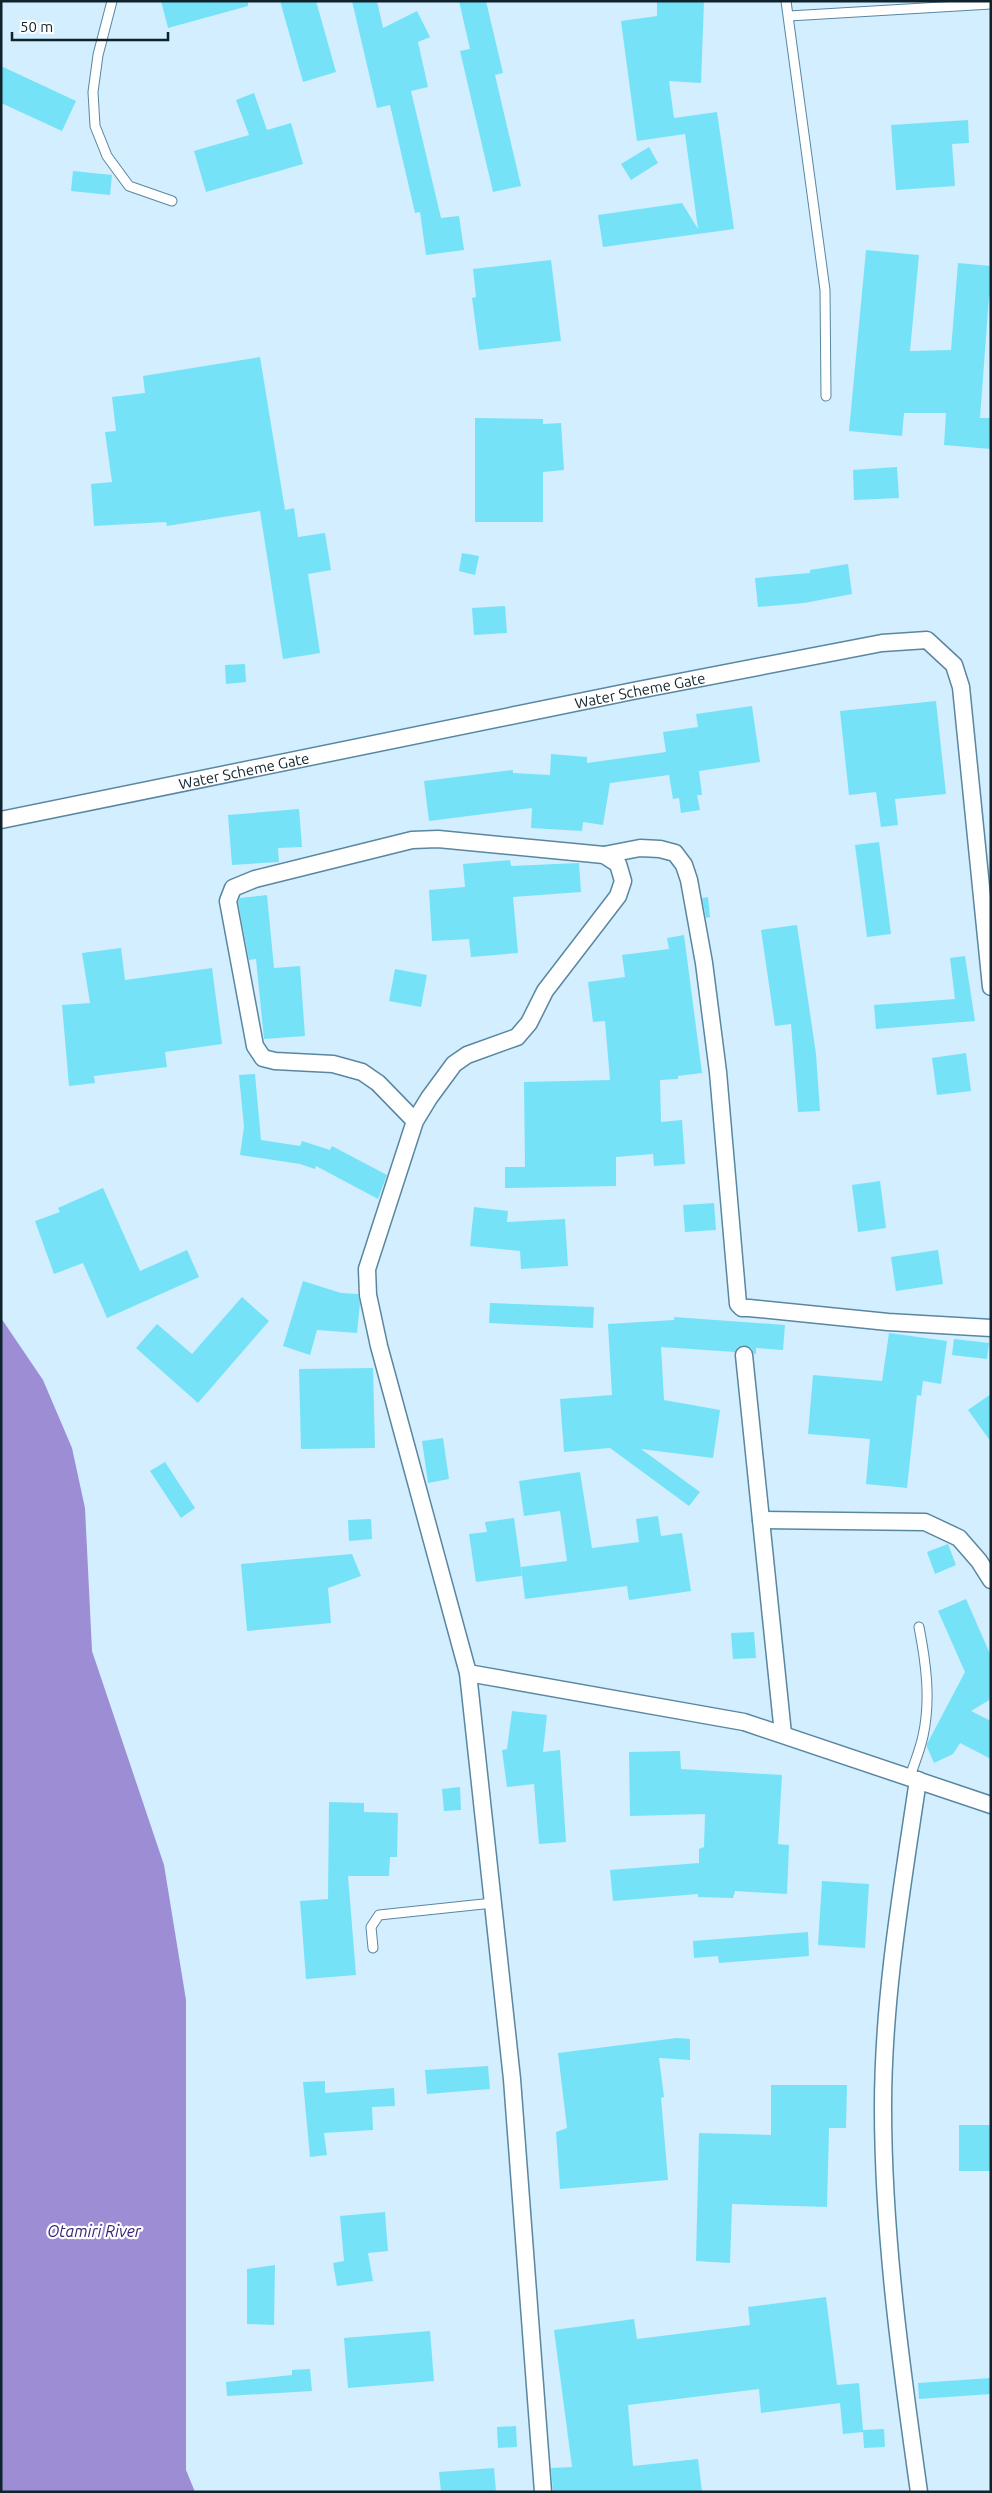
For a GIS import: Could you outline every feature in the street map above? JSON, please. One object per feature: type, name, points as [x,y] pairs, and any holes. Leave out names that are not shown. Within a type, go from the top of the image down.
[{"type":"street","name":"Water Scheme Gate","points":[[1,820],[633,691],[882,643],[927,640],[954,665],[961,687],[991,987]]},
{"type":"street","points":[[415,1121],[378,1083],[362,1072],[333,1064],[275,1061],[263,1058],[254,1046],[228,901],[233,888],[255,879],[412,840],[438,839],[604,855],[640,848],[660,849],[676,853],[684,865],[689,880],[704,963],[718,1072],[738,1304],[742,1308],[888,1322],[991,1328]]},
{"type":"street","points":[[543,2492],[512,2079],[468,1673],[379,1346],[368,1295],[367,1269],[415,1121],[429,1098],[454,1064],[467,1055],[517,1037],[529,1023],[545,991],[618,896],[623,880],[618,864],[604,855]]},
{"type":"street","points":[[744,1355],[783,1734]]},
{"type":"street","points":[[761,1520],[925,1522],[959,1538],[980,1561],[991,1580]]},
{"type":"street","points":[[468,1673],[744,1722],[991,1805]]},
{"type":"street","points":[[914,1779],[897,1919],[887,2026],[883,2106],[884,2181],[905,2396],[919,2492]]},
{"type":"lane","points":[[112,1],[100,47],[93,92],[95,126],[107,156],[129,186],[172,200]]},
{"type":"lane","points":[[786,1],[825,290],[826,396]]},
{"type":"lane","points":[[789,16],[991,4]]},
{"type":"lane","points":[[914,1779],[923,1735],[927,1669],[919,1627]]},
{"type":"lane","points":[[373,1948],[371,1927],[379,1915],[493,1902]]},
{"type":"water","name":"Otamiri River","points":[[1,1318],[43,1380],[72,1448],[85,1508],[92,1651],[164,1865],[186,2000],[186,2470],[195,2492],[1,2492]]},
{"type":"building","points":[[161,1],[248,1],[248,6],[168,28]]},
{"type":"building","points":[[280,1],[316,1],[336,72],[303,82]]},
{"type":"building","points":[[352,1],[377,1],[383,28],[417,11],[430,37],[418,42],[428,87],[411,91],[441,218],[459,216],[464,250],[426,255],[420,212],[415,213],[390,105],[377,108]]},
{"type":"building","points":[[459,1],[486,1],[503,73],[495,75],[521,186],[493,192],[460,51],[470,49]]},
{"type":"building","points":[[657,1],[704,1],[701,83],[669,81],[674,118],[717,112],[734,229],[603,247],[598,215],[682,203],[698,229],[685,134],[637,141],[621,21],[657,16]]},
{"type":"building","points":[[1,66],[76,101],[62,131],[1,103]]},
{"type":"building","points":[[254,93],[267,130],[291,123],[303,164],[206,192],[194,151],[249,135],[236,100]]},
{"type":"building","points":[[968,120],[969,143],[952,144],[955,186],[896,190],[891,125]]},
{"type":"building","points":[[649,147],[658,163],[631,180],[621,164]]},
{"type":"building","points":[[73,171],[112,175],[110,195],[71,191]]},
{"type":"building","points":[[866,250],[919,255],[910,351],[951,350],[958,263],[991,266],[991,297],[989,297],[980,418],[991,418],[991,449],[944,445],[946,413],[904,413],[902,436],[849,431]]},
{"type":"building","points":[[551,260],[561,341],[479,350],[472,298],[476,297],[473,269]]},
{"type":"building","points":[[260,357],[285,510],[294,508],[298,537],[325,533],[331,570],[308,574],[320,653],[283,659],[260,511],[167,526],[166,522],[94,526],[91,484],[112,482],[105,432],[116,431],[112,397],[145,393],[143,376]]},
{"type":"building","points":[[475,418],[543,419],[543,424],[561,423],[564,470],[543,472],[543,522],[475,522]]},
{"type":"building","points":[[897,467],[899,498],[854,500],[853,470]]},
{"type":"building","points":[[462,553],[479,556],[475,575],[459,571]]},
{"type":"building","points":[[848,564],[852,594],[804,603],[758,607],[755,578],[810,573],[810,570]]},
{"type":"building","points":[[505,606],[507,633],[474,635],[472,608]]},
{"type":"building","points":[[245,664],[246,682],[226,684],[225,665]]},
{"type":"building","points":[[936,701],[946,794],[895,799],[898,825],[881,827],[876,792],[849,795],[840,711]]},
{"type":"building","points":[[752,706],[760,762],[699,771],[702,795],[697,795],[700,810],[681,813],[679,798],[673,799],[669,775],[610,783],[603,825],[583,822],[582,831],[531,828],[532,808],[429,821],[424,781],[513,770],[513,773],[550,775],[551,754],[587,757],[587,763],[666,752],[663,732],[698,727],[696,714]]},
{"type":"building","points":[[299,809],[302,847],[278,848],[279,862],[232,865],[228,815]]},
{"type":"building","points":[[879,842],[891,934],[867,937],[855,845]]},
{"type":"building","points":[[510,860],[511,866],[579,863],[581,892],[513,897],[518,953],[471,957],[469,939],[432,941],[429,890],[465,887],[463,864]]},
{"type":"building","points":[[267,895],[274,968],[300,966],[305,1036],[264,1039],[256,959],[249,960],[238,902],[240,898]]},
{"type":"building","points":[[708,897],[710,917],[706,918],[702,898]]},
{"type":"building","points":[[797,925],[816,1054],[820,1111],[798,1112],[791,1024],[775,1026],[761,930]]},
{"type":"building","points":[[684,935],[702,1073],[678,1076],[678,1079],[660,1080],[661,1122],[682,1120],[685,1164],[654,1166],[653,1154],[616,1157],[616,1186],[505,1188],[505,1167],[525,1167],[524,1082],[610,1080],[605,1021],[593,1022],[588,982],[625,977],[622,955],[669,949],[667,938]]},
{"type":"building","points":[[121,948],[125,980],[212,968],[222,1044],[165,1052],[167,1067],[94,1076],[95,1083],[69,1086],[62,1005],[90,1003],[82,953]]},
{"type":"building","points":[[965,956],[975,1021],[876,1029],[874,1005],[955,999],[950,958]]},
{"type":"building","points":[[395,969],[427,975],[421,1007],[389,1001]]},
{"type":"building","points":[[966,1053],[971,1091],[937,1095],[932,1058]]},
{"type":"building","points":[[255,1074],[261,1140],[300,1146],[302,1141],[330,1150],[332,1146],[387,1175],[378,1199],[316,1166],[315,1169],[300,1164],[240,1155],[244,1127],[239,1075]]},
{"type":"building","points":[[880,1181],[886,1228],[858,1232],[852,1185]]},
{"type":"building","points":[[103,1188],[140,1271],[187,1250],[199,1277],[107,1318],[83,1263],[54,1274],[35,1221],[60,1212],[58,1208]]},
{"type":"building","points":[[714,1203],[716,1230],[685,1232],[683,1205]]},
{"type":"building","points":[[474,1207],[508,1211],[507,1222],[565,1219],[568,1266],[521,1269],[520,1251],[470,1246]]},
{"type":"building","points":[[938,1250],[943,1284],[896,1291],[891,1257]]},
{"type":"building","points":[[303,1281],[341,1293],[358,1294],[360,1303],[357,1333],[317,1330],[310,1355],[283,1346]]},
{"type":"building","points":[[242,1297],[269,1321],[198,1403],[136,1348],[157,1324],[192,1354]]},
{"type":"building","points":[[490,1303],[594,1307],[593,1328],[489,1323]]},
{"type":"building","points":[[674,1317],[785,1325],[783,1350],[756,1348],[756,1354],[754,1354],[752,1349],[743,1345],[738,1347],[735,1352],[661,1347],[664,1400],[720,1410],[713,1458],[641,1449],[700,1492],[689,1506],[610,1448],[564,1452],[560,1399],[612,1395],[608,1324],[674,1320]]},
{"type":"building","points":[[889,1333],[947,1341],[941,1384],[923,1381],[921,1396],[917,1395],[907,1488],[866,1484],[870,1439],[808,1434],[813,1375],[882,1381]]},
{"type":"building","points":[[954,1339],[989,1343],[987,1359],[952,1355]]},
{"type":"building","points":[[373,1368],[375,1448],[301,1449],[299,1369]]},
{"type":"building","points":[[991,1394],[991,1442],[968,1410]]},
{"type":"building","points":[[443,1438],[449,1479],[428,1483],[422,1441]]},
{"type":"building","points":[[165,1462],[195,1508],[181,1518],[150,1471]]},
{"type":"building","points":[[580,1472],[592,1548],[639,1542],[636,1519],[658,1516],[661,1536],[682,1533],[691,1591],[629,1600],[627,1586],[525,1599],[521,1567],[567,1561],[560,1511],[524,1516],[519,1481]]},
{"type":"building","points":[[514,1518],[522,1576],[476,1582],[469,1534],[487,1532],[485,1522]]},
{"type":"building","points":[[371,1519],[372,1539],[349,1541],[348,1520]]},
{"type":"building","points":[[948,1544],[956,1565],[935,1574],[927,1552]]},
{"type":"building","points":[[352,1554],[361,1576],[328,1588],[331,1623],[247,1631],[241,1564]]},
{"type":"building","points":[[966,1599],[991,1656],[991,1699],[971,1711],[991,1721],[991,1759],[960,1743],[953,1754],[934,1763],[927,1744],[965,1672],[938,1611]]},
{"type":"building","points":[[754,1632],[756,1658],[733,1659],[731,1633]]},
{"type":"building","points":[[512,1711],[547,1715],[543,1752],[560,1750],[566,1842],[539,1844],[534,1784],[507,1787],[502,1750],[507,1749]]},
{"type":"building","points":[[680,1751],[681,1769],[782,1775],[778,1844],[789,1845],[787,1894],[735,1891],[733,1898],[698,1897],[698,1894],[613,1901],[610,1870],[699,1863],[699,1849],[704,1847],[705,1814],[630,1816],[629,1752]]},
{"type":"building","points":[[460,1787],[461,1810],[444,1811],[442,1789]]},
{"type":"building","points":[[329,1802],[364,1803],[364,1812],[398,1813],[397,1857],[390,1857],[389,1876],[348,1876],[356,1975],[306,1979],[300,1901],[328,1899]]},
{"type":"building","points":[[822,1881],[869,1884],[865,1948],[818,1945]]},
{"type":"building","points":[[808,1932],[809,1956],[719,1963],[718,1956],[694,1958],[693,1941]]},
{"type":"building","points":[[677,2038],[690,2039],[690,2060],[659,2058],[664,2097],[661,2098],[668,2180],[560,2189],[556,2132],[567,2128],[558,2053]]},
{"type":"building","points":[[488,2066],[490,2089],[427,2094],[425,2070]]},
{"type":"building","points":[[325,2081],[325,2093],[394,2088],[395,2106],[372,2107],[373,2130],[324,2133],[327,2155],[310,2157],[303,2082]]},
{"type":"building","points":[[771,2085],[847,2085],[846,2128],[829,2128],[827,2207],[732,2204],[730,2263],[696,2261],[699,2133],[771,2135]]},
{"type":"building","points":[[959,2125],[991,2125],[991,2171],[959,2171]]},
{"type":"building","points":[[385,2212],[388,2251],[368,2253],[373,2281],[337,2286],[333,2263],[344,2261],[340,2216]]},
{"type":"building","points":[[275,2265],[274,2325],[247,2324],[247,2269]]},
{"type":"building","points":[[826,2297],[837,2385],[859,2383],[863,2430],[884,2429],[885,2447],[864,2448],[863,2432],[843,2434],[840,2403],[761,2413],[759,2389],[628,2405],[633,2466],[698,2459],[702,2492],[553,2492],[551,2468],[572,2467],[554,2330],[634,2319],[637,2339],[750,2325],[748,2307]]},
{"type":"building","points":[[430,2331],[434,2381],[348,2388],[344,2338]]},
{"type":"building","points":[[310,2369],[312,2391],[227,2396],[226,2382],[292,2375],[292,2370]]},
{"type":"building","points":[[991,2378],[991,2394],[919,2399],[918,2383]]},
{"type":"building","points":[[516,2426],[517,2447],[498,2448],[497,2427]]},
{"type":"building","points":[[494,2468],[496,2492],[441,2492],[439,2472]]}]
